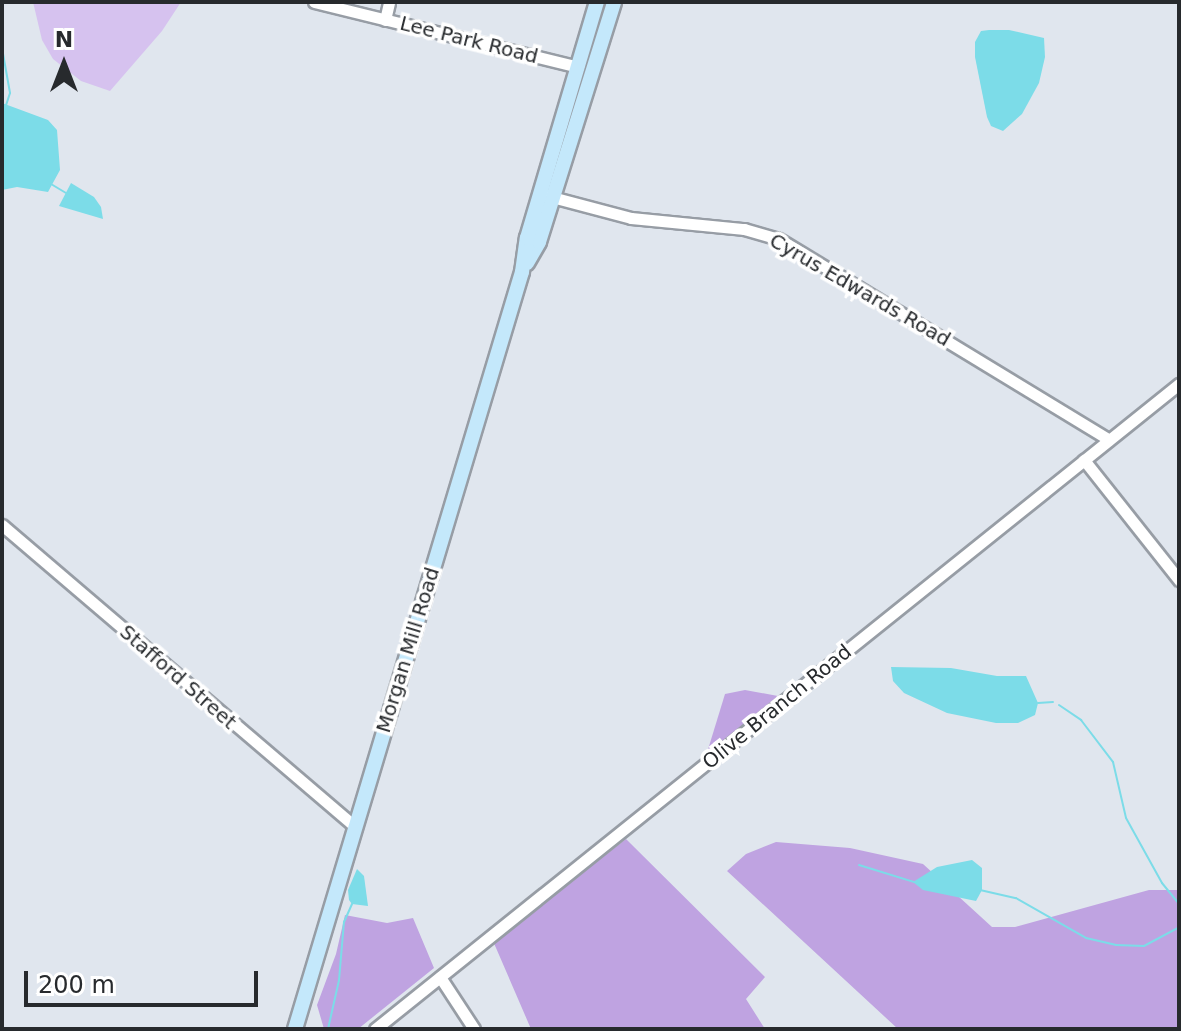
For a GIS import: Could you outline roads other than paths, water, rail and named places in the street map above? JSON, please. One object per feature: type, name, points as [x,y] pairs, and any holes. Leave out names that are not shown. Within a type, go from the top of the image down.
[{"type":"main road","name":"Morgan Mill Road","points":[[295,1029],[522,272],[539,242],[546,196],[597,2]]},
{"type":"main road","name":"Morgan Mill Road","points":[[546,196],[614,2]]},
{"type":"street","name":"Lee Park Road","points":[[314,2],[578,67]]},
{"type":"street","points":[[385,20],[389,2]]},
{"type":"street","name":"Cyrus Edwards Road","points":[[546,196],[631,218],[744,229],[779,239],[1109,440]]},
{"type":"street","name":"Olive Branch Road","points":[[375,1029],[1179,384]]},
{"type":"street","points":[[1084,460],[1179,580]]},
{"type":"street","name":"Stafford Street","points":[[2,525],[355,827]]},
{"type":"street","points":[[440,977],[474,1029]]},
{"type":"water","points":[[1009,30],[1044,38],[1045,57],[1039,83],[1022,114],[1003,131],[991,126],[987,117],[975,57],[975,42],[981,31]]},
{"type":"water","points":[[2,103],[48,120],[57,130],[60,170],[48,192],[17,187],[2,190]]},
{"type":"water","points":[[71,183],[94,197],[101,207],[103,219],[59,206]]},
{"type":"water","points":[[891,667],[951,668],[997,676],[1026,676],[1038,703],[1035,715],[1018,723],[996,723],[947,713],[904,693],[893,681]]},
{"type":"water","points":[[972,860],[982,868],[982,890],[976,901],[923,890],[913,882],[937,867]]},
{"type":"water","points":[[357,869],[364,876],[368,906],[352,904],[349,900],[348,890]]},
{"type":"waterway","points":[[2,48],[10,93],[6,105]]},
{"type":"waterway","points":[[51,184],[66,193]]},
{"type":"waterway","points":[[1038,703],[1053,702]]},
{"type":"waterway","points":[[1059,705],[1081,720],[1113,762],[1126,818],[1162,883],[1179,904]]},
{"type":"waterway","points":[[859,865],[914,882]]},
{"type":"waterway","points":[[980,890],[1016,898],[1086,938],[1116,945],[1144,946],[1179,927]]},
{"type":"waterway","points":[[328,1029],[339,980],[344,922],[352,904]]}]
